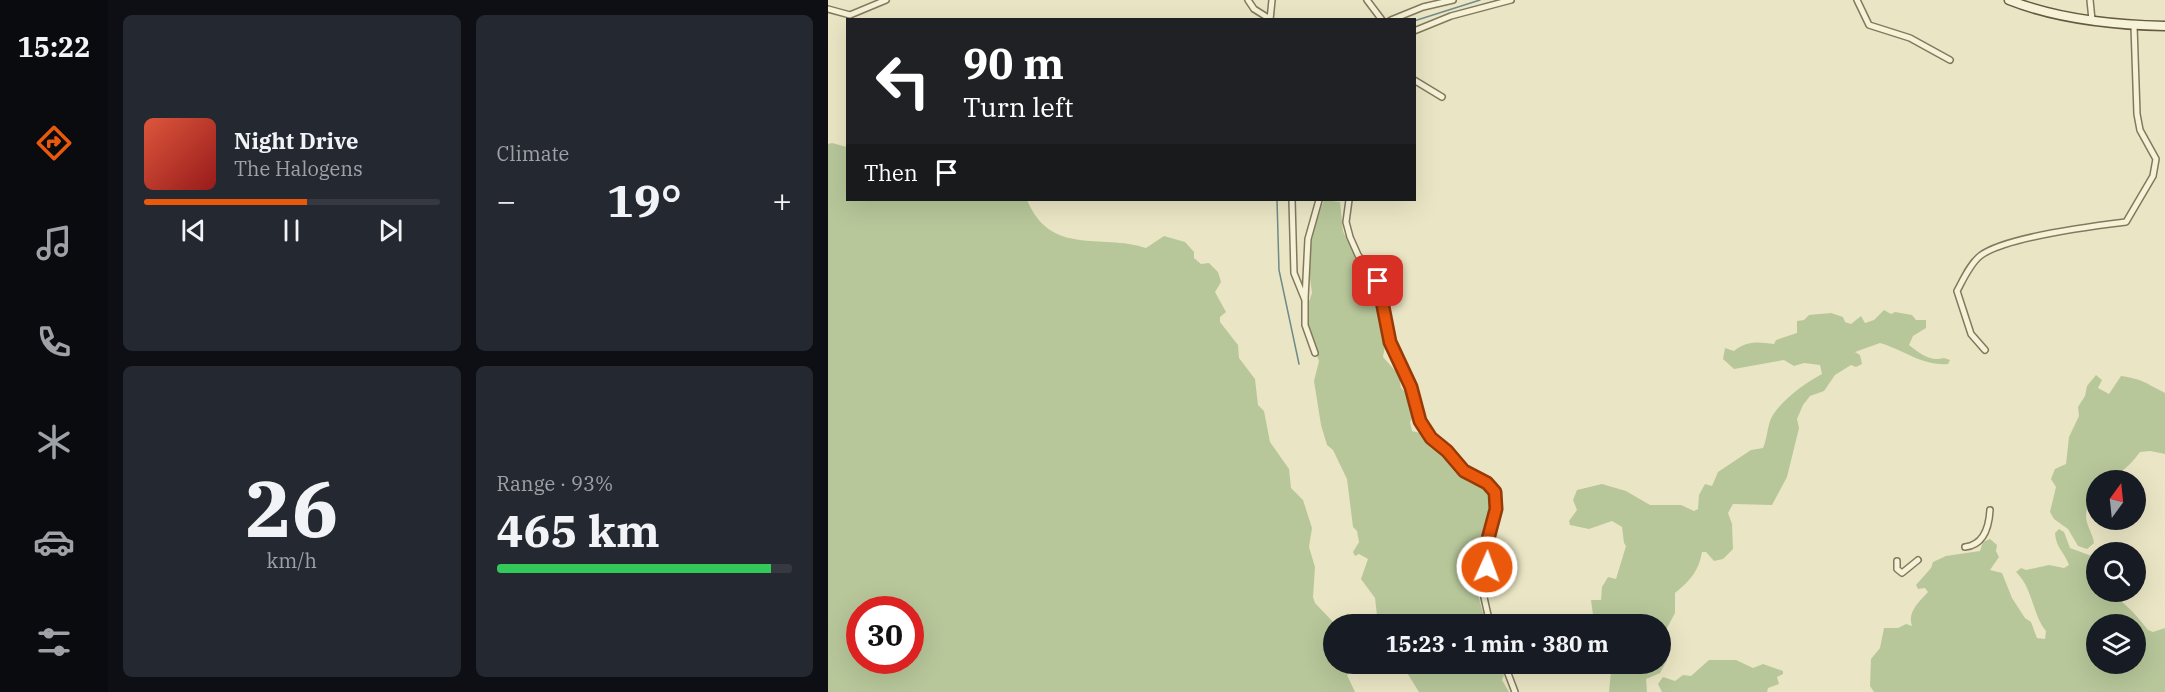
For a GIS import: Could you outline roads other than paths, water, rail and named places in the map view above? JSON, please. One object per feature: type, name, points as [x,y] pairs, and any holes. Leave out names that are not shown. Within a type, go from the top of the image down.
[{"type":"street","points":[[828,9],[850,15],[886,0]]},
{"type":"street","points":[[1248,0],[1254,9],[1268,18]]},
{"type":"street","points":[[1270,18],[1272,0]]},
{"type":"street","points":[[1367,0],[1380,18]]},
{"type":"street","points":[[1396,18],[1423,7],[1453,0]]},
{"type":"street","points":[[1416,30],[1451,16],[1511,0]]},
{"type":"street","points":[[1857,0],[1869,25],[1910,38],[1950,60]]},
{"type":"street","points":[[2009,0],[2032,9],[2092,20],[2134,26],[2165,26]]},
{"type":"street","points":[[2090,0],[2092,20]]},
{"type":"street","points":[[1985,350],[1971,334],[1957,295],[1979,257],[1992,248],[2052,233],[2126,222],[2153,176],[2156,159],[2140,130],[2136,114],[2134,26]]},
{"type":"street","points":[[1416,81],[1442,97]]},
{"type":"street","points":[[1292,201],[1294,273],[1305,300]]},
{"type":"street","points":[[1315,353],[1305,325],[1305,300],[1308,239],[1319,201]]},
{"type":"street","points":[[1349,201],[1346,222],[1350,237],[1358,255],[1381,287],[1390,342],[1411,387],[1420,421],[1431,438],[1447,451],[1464,471],[1487,483],[1495,492],[1496,509],[1488,539],[1483,593],[1488,614]]},
{"type":"street","points":[[1965,547],[1972,546],[1983,538],[1990,510]]},
{"type":"street","points":[[1897,561],[1897,569],[1902,573],[1918,560]]},
{"type":"street","points":[[1508,674],[1515,692]]},
{"type":"waterway","points":[[1416,20],[1480,0]]},
{"type":"waterway","points":[[1277,201],[1279,270],[1299,364]]}]
